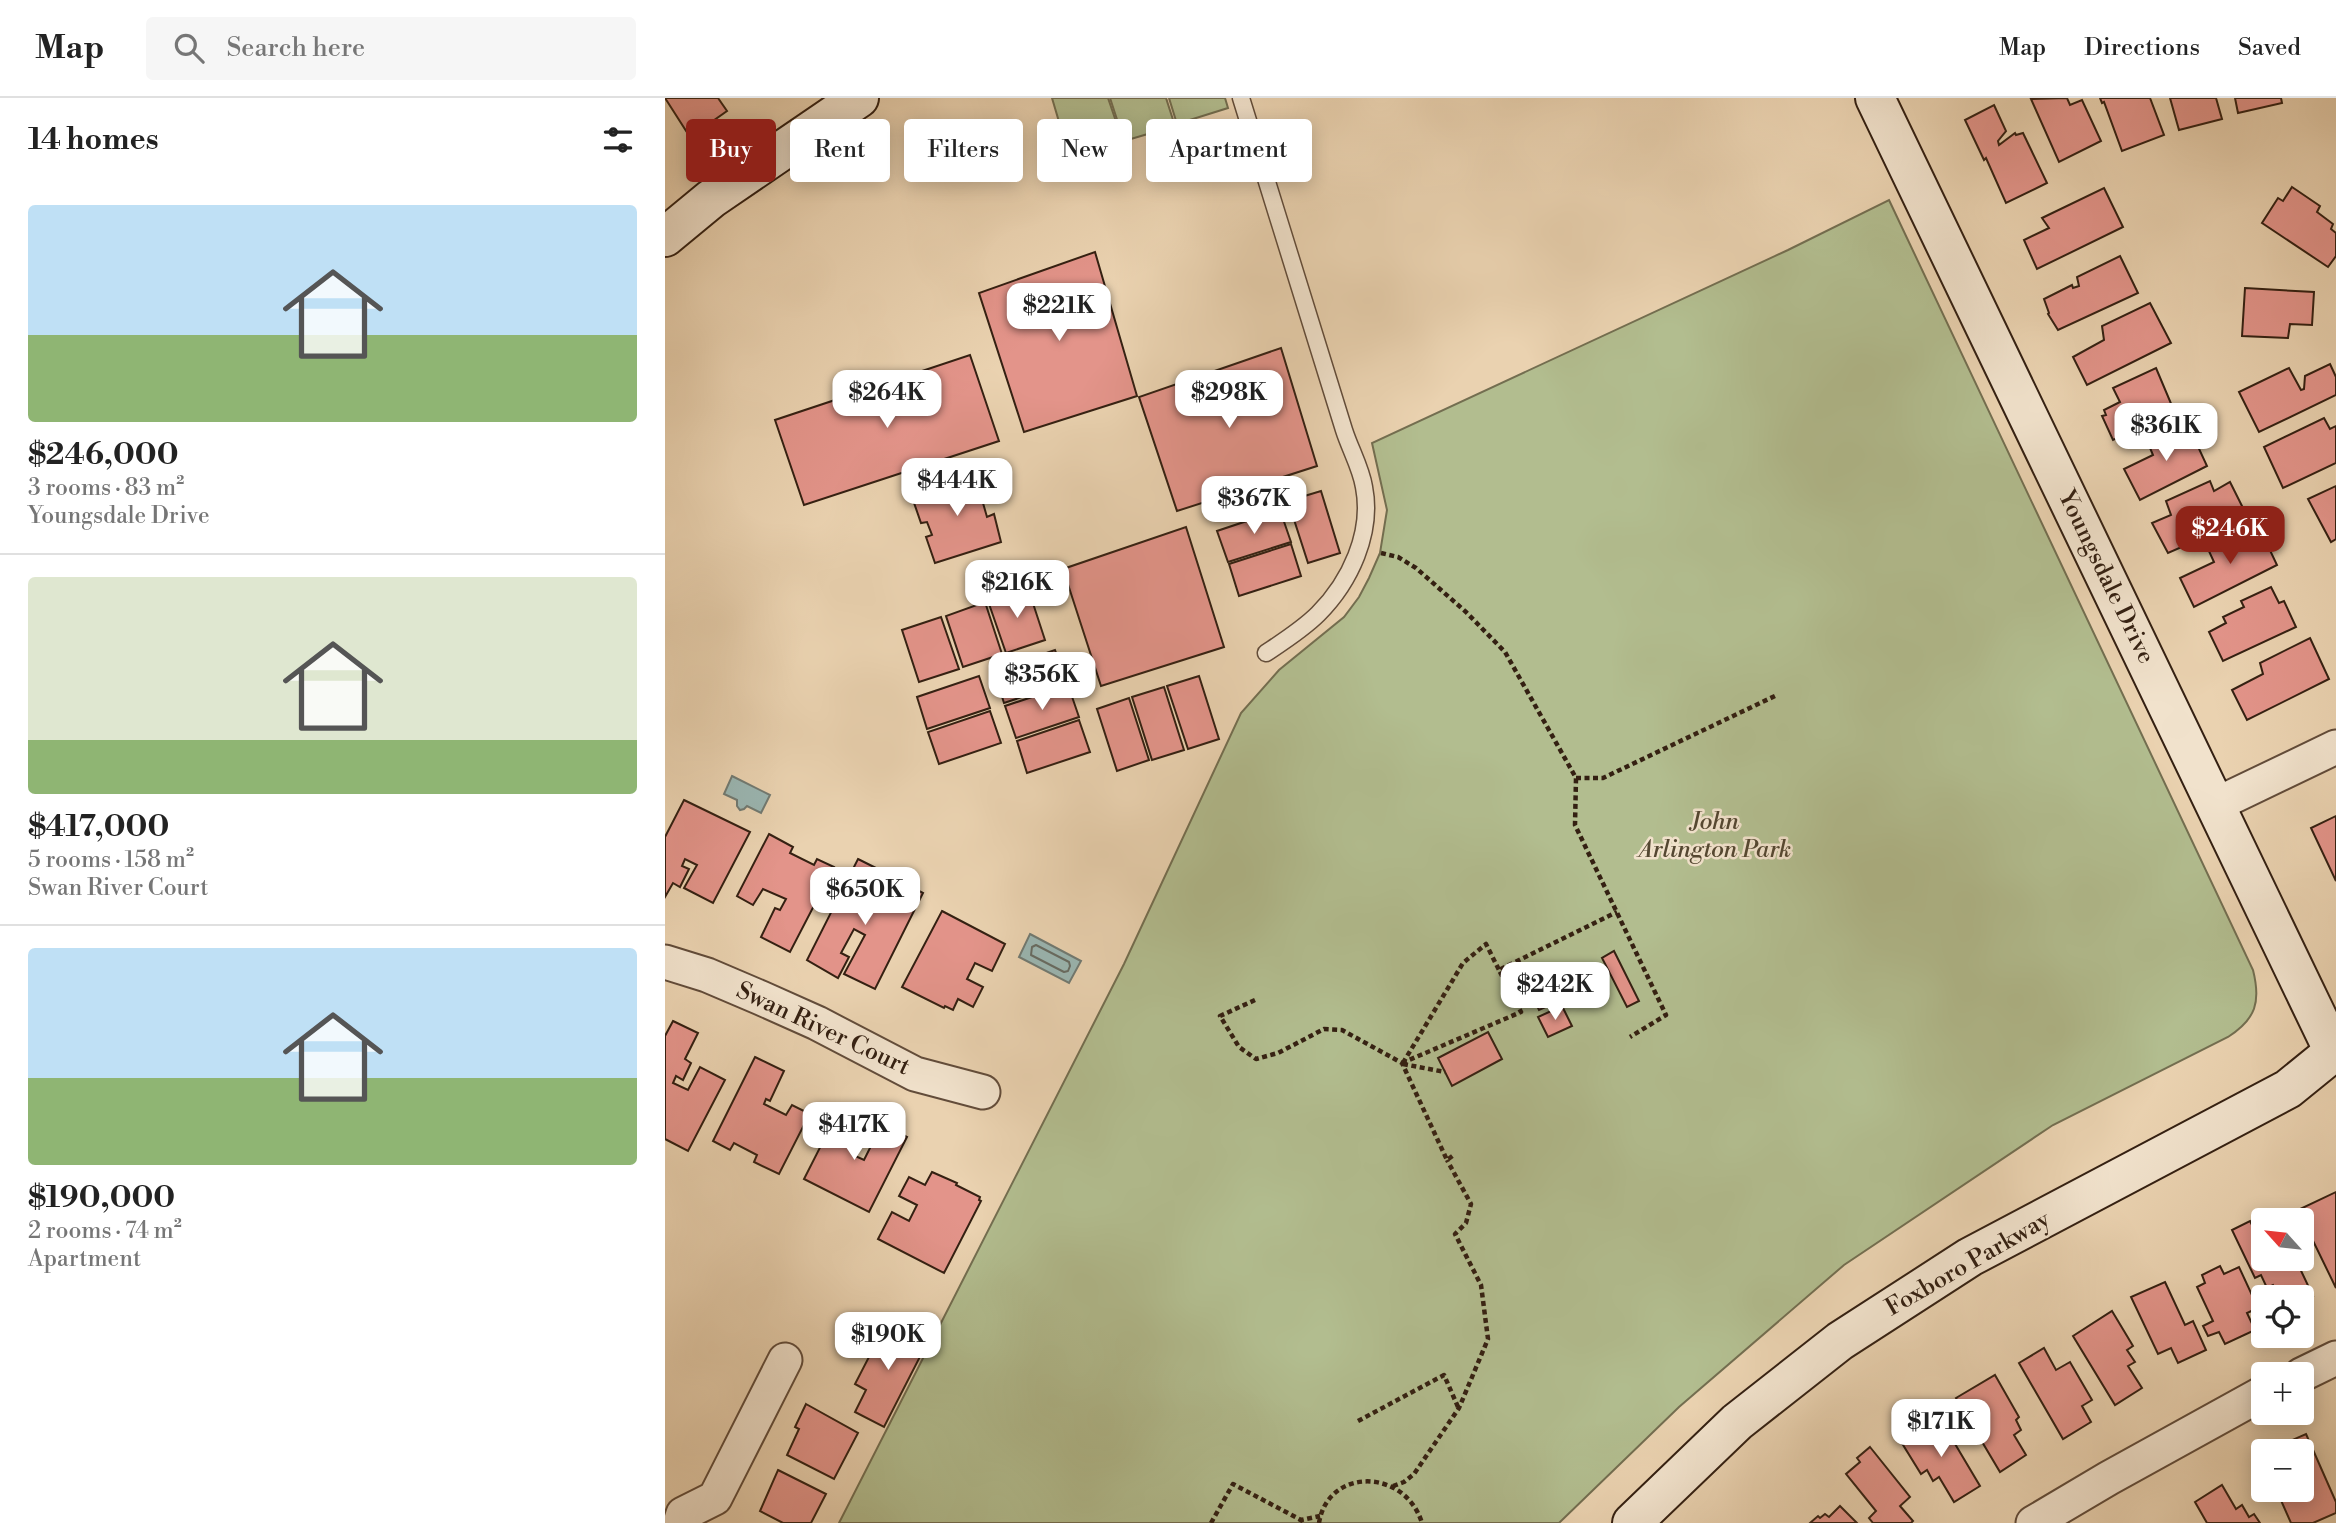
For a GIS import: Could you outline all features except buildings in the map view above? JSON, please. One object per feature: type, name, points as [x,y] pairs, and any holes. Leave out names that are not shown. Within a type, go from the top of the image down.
[{"type":"street","name":"Youngsdale Drive","points":[[1875,98],[2335,1053]]},
{"type":"street","points":[[665,237],[711,199],[840,103]]},
{"type":"street","points":[[2215,805],[2336,747]]},
{"type":"street","name":"Swan River Court","points":[[665,962],[707,975],[817,1023],[915,1074],[983,1092]]},
{"type":"street","name":"Foxboro Parkway","points":[[1632,1523],[1737,1422],[1840,1341],[1970,1257],[2288,1088],[2335,1053]]},
{"type":"street","points":[[2314,1369],[2336,1358]]},
{"type":"street","points":[[676,1512],[715,1498],[785,1360]]},
{"type":"street","points":[[2033,1523],[2251,1400]]},
{"type":"lane","points":[[1241,98],[1364,485],[1366,508],[1356,559],[1339,588],[1318,615],[1266,653]]},
{"type":"path","points":[[1360,547],[1398,557],[1416,568],[1466,612],[1505,652],[1576,778],[1575,825],[1666,1015],[1630,1037]]},
{"type":"path","points":[[1576,778],[1603,778],[1777,695]]},
{"type":"path","points":[[1499,970],[1617,912]]},
{"type":"path","points":[[1486,944],[1521,1012],[1402,1063],[1463,963],[1486,944]]},
{"type":"path","points":[[1255,1000],[1220,1016],[1239,1047],[1256,1059],[1278,1053],[1324,1030],[1342,1030],[1402,1063],[1445,1072]]},
{"type":"path","points":[[1393,1486],[1414,1474],[1459,1408],[1488,1339],[1481,1285],[1455,1234],[1466,1223],[1471,1204],[1447,1160],[1402,1063]]},
{"type":"path","points":[[1447,1160],[1455,1154]]},
{"type":"path","points":[[1358,1421],[1444,1375],[1459,1408]]},
{"type":"path","points":[[1319,1523],[1329,1500],[1342,1489],[1358,1482],[1376,1481],[1393,1486],[1407,1496],[1418,1510],[1422,1523]]},
{"type":"path","points":[[1211,1523],[1233,1484],[1300,1522],[1320,1516]]},
{"type":"green space","points":[[1052,98],[1108,98],[1115,119],[1058,119]]},
{"type":"green space","points":[[1110,98],[1166,98],[1173,119],[1146,119],[1146,135],[1132,139],[1132,119],[1117,119]]},
{"type":"green space","points":[[1169,98],[1225,98],[1228,108],[1193,119],[1175,119]]},
{"type":"green space","name":"John Arlington Park","points":[[1889,200],[2253,970],[2256,1001],[2245,1023],[2228,1037],[2053,1125],[1844,1265],[1679,1407],[1559,1523],[839,1523],[1124,964],[1241,713],[1279,670],[1344,617],[1369,578],[1380,553],[1387,510],[1372,443],[1788,250]]},
{"type":"water","points":[[732,776],[770,795],[761,813],[747,806],[740,810],[737,800],[724,794]]},
{"type":"water","points":[[1030,934],[1081,961],[1069,983],[1019,957]]}]
